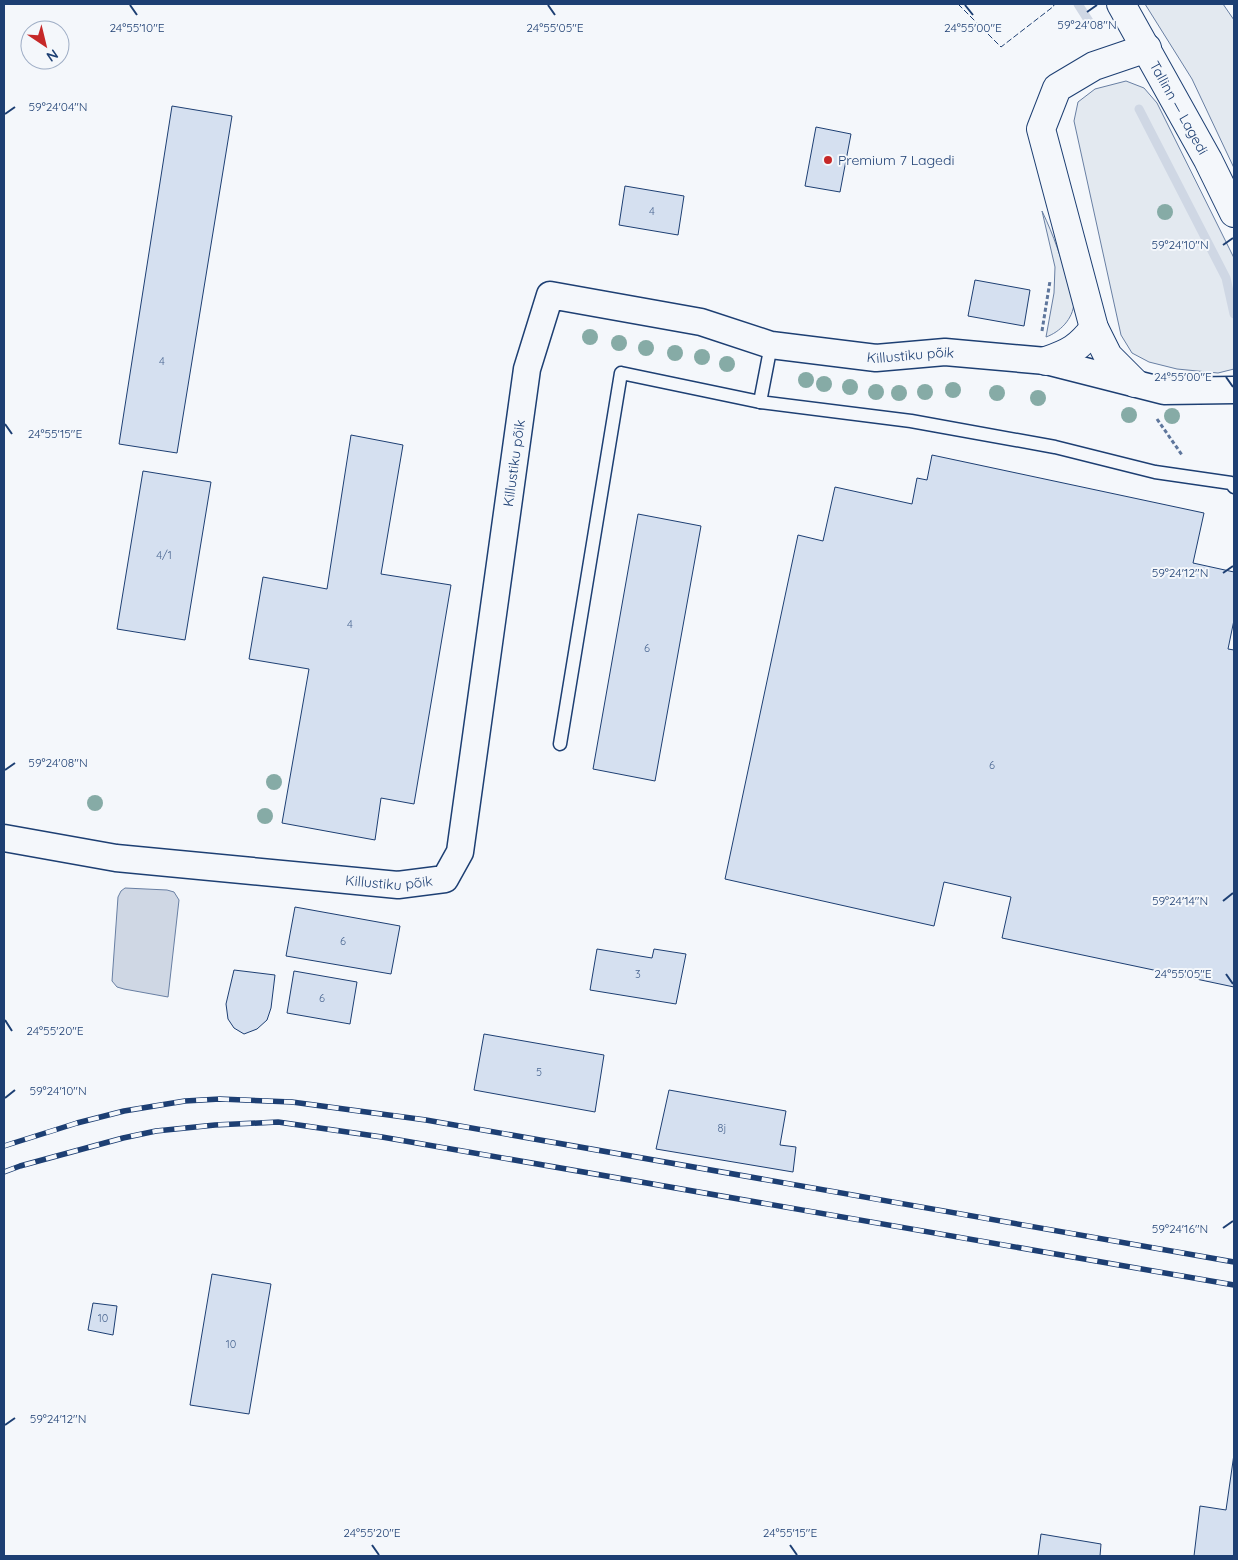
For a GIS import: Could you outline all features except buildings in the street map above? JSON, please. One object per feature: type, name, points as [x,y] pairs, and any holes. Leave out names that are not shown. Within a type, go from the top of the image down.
[{"type":"street","name":"Tallinn — Lagedi","points":[[1121,4],[1208,160],[1234,213]]},
{"type":"street","points":[[1135,383],[1108,356],[1094,328],[1041,129],[1056,88],[1094,66],[1147,48]]},
{"type":"street","name":"Killustiku põik","points":[[4,838],[116,858],[398,886],[445,879],[460,852],[527,369],[550,295],[701,322],[771,345],[876,358],[945,352],[1042,360],[1164,391],[1234,390]]},
{"type":"street","points":[[1042,360],[1068,354],[1082,344],[1094,328]]},
{"type":"lane","points":[[760,402],[771,345]]},
{"type":"lane","points":[[560,744],[621,373],[760,402],[920,423],[1055,447],[1155,472],[1231,483],[1234,487]]},
{"type":"path","points":[[1042,360],[1050,277]]},
{"type":"path","points":[[1152,411],[1198,478]]},
{"type":"shaded area","points":[[1145,4],[1223,4],[1234,20],[1234,168],[1192,79]]},
{"type":"shaded area","points":[[1126,81],[1144,88],[1157,103],[1234,258],[1234,369],[1218,373],[1177,369],[1149,362],[1132,353],[1121,335],[1074,121],[1078,102],[1095,89]]},
{"type":"shaded area","points":[[1042,211],[1057,247],[1074,303],[1071,314],[1065,324],[1056,332],[1046,337],[1054,293],[1055,267]]},
{"type":"shaded area","points":[[125,888],[167,890],[174,892],[179,900],[168,997],[117,987],[112,981],[118,897]]},
{"type":"waterway","points":[[1078,4],[1090,23]]},
{"type":"waterway","points":[[1139,109],[1226,278],[1234,314]]},
{"type":"railway","points":[[4,1146],[77,1123],[124,1111],[185,1101],[220,1099],[292,1102],[426,1120],[1234,1262]]},
{"type":"railway","points":[[4,1172],[123,1138],[156,1131],[215,1125],[278,1122],[382,1137],[1234,1285]]},
{"type":"fence","points":[[958,4],[1001,47],[1054,6],[1053,4]]},
{"type":"place","name":"Premium 7 Lagedi","points":[[828,160]]}]
